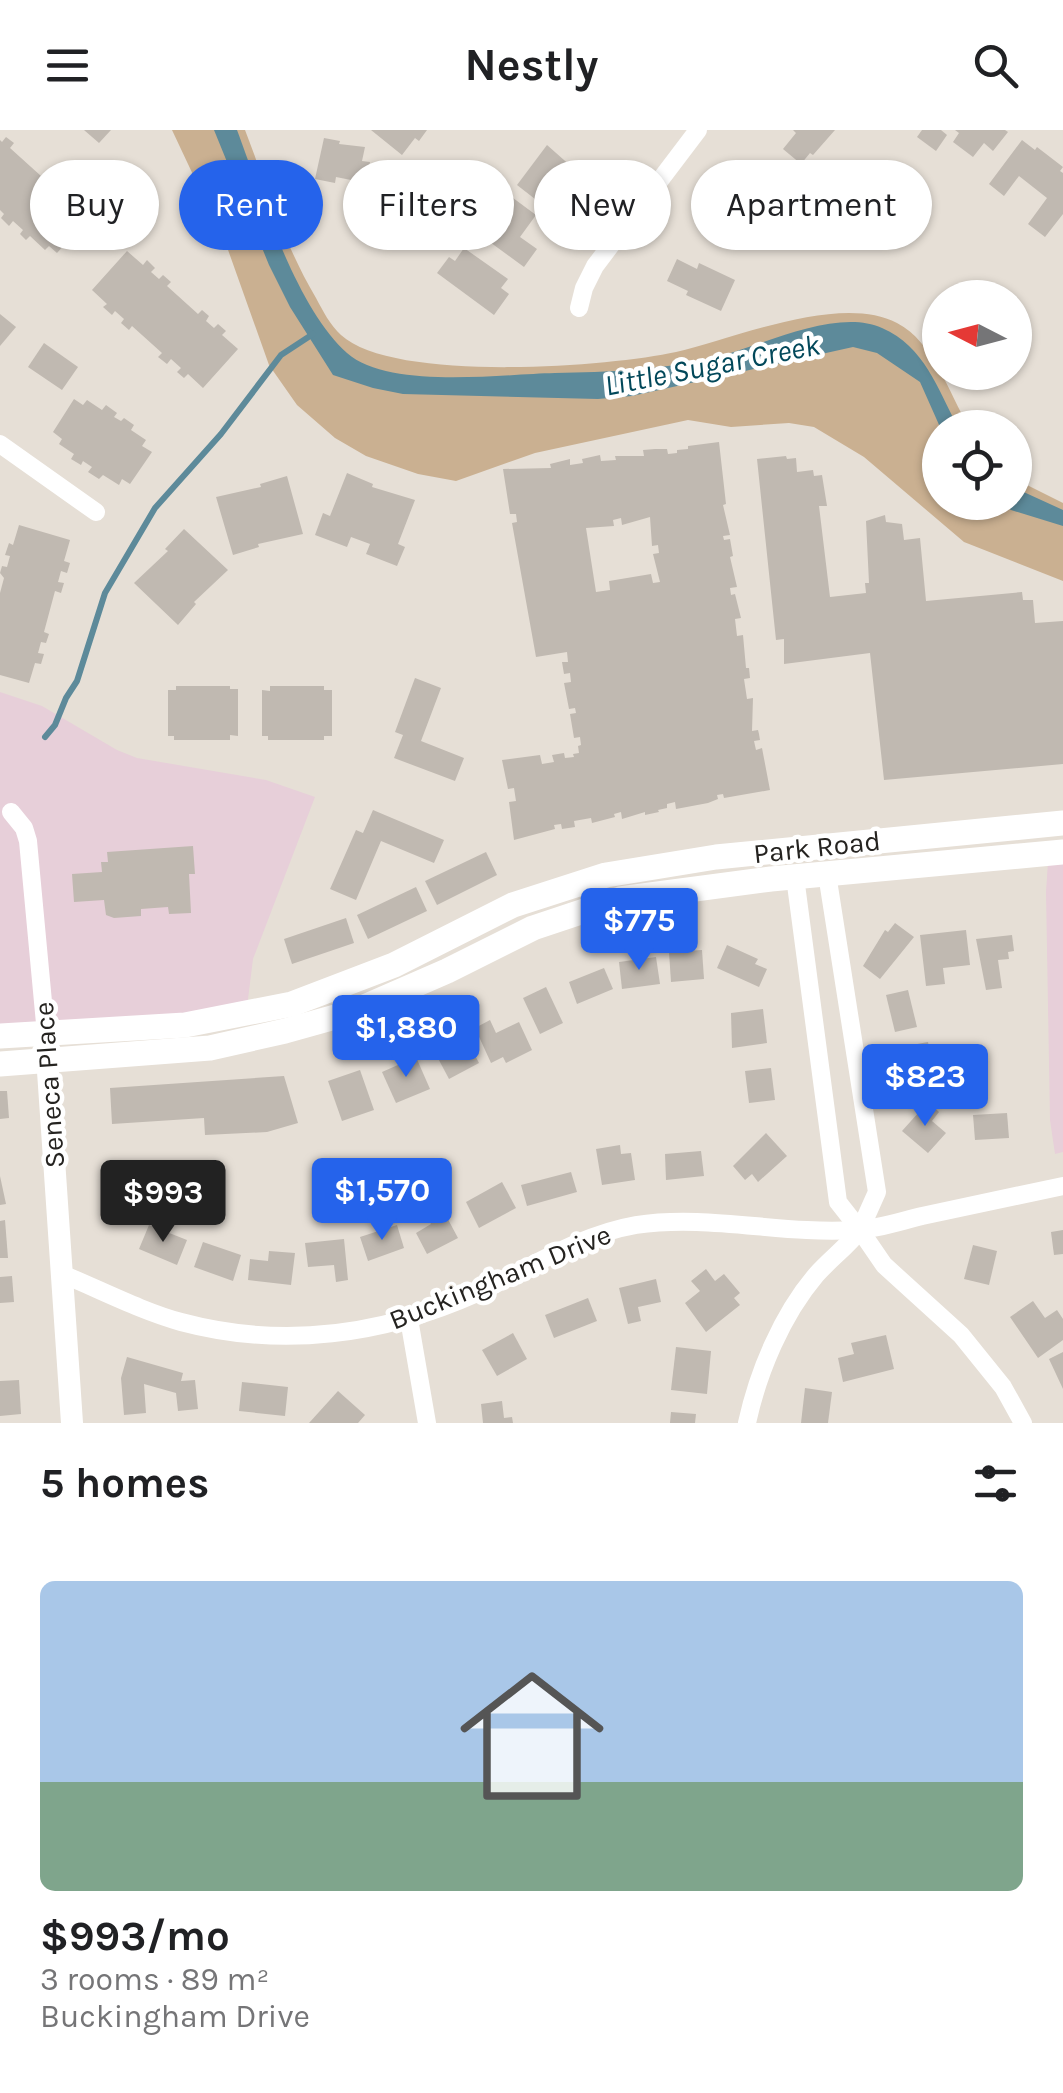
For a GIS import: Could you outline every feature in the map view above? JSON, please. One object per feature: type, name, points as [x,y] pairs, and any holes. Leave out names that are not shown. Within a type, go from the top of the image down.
[{"type":"main road","name":"Park Road","points":[[0,1064],[46,1046],[292,1004],[394,965],[513,905],[606,875],[716,858],[1063,823]]},
{"type":"main road","name":"Park Road","points":[[0,1036],[46,1046],[210,1048],[353,1012],[533,928],[620,899],[827,874],[1063,852]]},
{"type":"street","points":[[579,308],[595,266],[698,130]]},
{"type":"street","points":[[0,444],[96,512]]},
{"type":"street","name":"Seneca Place","points":[[12,812],[28,841],[72,1423]]},
{"type":"street","points":[[747,1423],[766,1362],[792,1312],[816,1274],[860,1230],[877,1192],[827,874]]},
{"type":"street","points":[[795,878],[838,1202],[884,1265],[960,1335],[1003,1387],[1023,1423]]},
{"type":"street","name":"Buckingham Drive","points":[[62,1274],[178,1321],[262,1336],[308,1337],[354,1332],[409,1318],[476,1293],[570,1246],[638,1225],[687,1222],[811,1231],[860,1230],[1063,1186]]},
{"type":"street","points":[[409,1318],[427,1423]]},
{"type":"shaded area","points":[[172,130],[245,130],[256,160],[186,160]]},
{"type":"shaded area","points":[[228,250],[292,250],[321,308],[341,335],[368,350],[406,360],[452,365],[554,366],[644,358],[818,315],[874,315],[897,323],[921,343],[922,390],[950,390],[960,410],[922,410],[922,506],[864,457],[814,427],[789,423],[731,427],[688,420],[535,453],[456,481],[418,474],[366,456],[335,438],[297,405],[269,365]]},
{"type":"shaded area","points":[[1032,488],[1063,503],[1063,581],[964,542],[938,520],[1032,520]]},
{"type":"shaded area","points":[[0,692],[42,706],[137,758],[266,780],[315,797],[253,959],[247,1007],[0,1031]]},
{"type":"shaded area","points":[[1063,861],[1063,1152],[1055,1154],[1050,1120],[1046,892],[1048,862]]},
{"type":"water","points":[[214,130],[237,130],[248,160],[226,160]]},
{"type":"water","name":"Little Sugar Creek","points":[[263,250],[282,250],[329,333],[347,353],[366,365],[390,372],[477,377],[634,370],[713,358],[798,331],[843,322],[863,323],[897,336],[922,362],[922,386],[877,353],[853,347],[632,396],[598,399],[403,394],[333,375]]},
{"type":"water","points":[[924,390],[939,390],[949,410],[932,410]]},
{"type":"water","points":[[1032,496],[1063,510],[1063,526],[1032,516]]},
{"type":"building","points":[[84,130],[111,130],[99,143]]},
{"type":"building","points":[[371,130],[427,130],[402,155]]},
{"type":"building","points":[[793,130],[835,130],[804,160],[796,160],[783,149],[796,133]]},
{"type":"building","points":[[922,130],[941,130],[947,135],[936,151],[917,137]]},
{"type":"building","points":[[955,130],[1008,132],[993,151],[984,143],[973,157],[953,142],[959,133]]},
{"type":"building","points":[[6,137],[14,143],[10,148],[30,166],[30,236],[26,240],[20,234],[23,230],[13,221],[9,226],[1,218],[2,142]]},
{"type":"building","points":[[324,138],[365,147],[362,160],[343,160],[343,178],[336,177],[335,183],[323,181],[323,160],[319,160]]},
{"type":"building","points":[[1022,140],[1063,167],[1063,214],[1045,237],[1028,224],[1047,198],[1019,176],[1004,196],[989,184]]},
{"type":"building","points":[[547,145],[564,160],[536,160]]},
{"type":"building","points":[[534,162],[534,198],[517,185]]},
{"type":"building","points":[[514,199],[534,214],[520,237],[536,250],[524,267],[501,250],[514,250]]},
{"type":"building","points":[[467,250],[508,279],[501,288],[509,294],[494,315],[437,273],[449,257],[455,261]]},
{"type":"building","points":[[127,251],[143,265],[147,260],[155,268],[151,272],[171,282],[167,286],[198,314],[202,310],[209,316],[206,321],[214,328],[218,324],[226,331],[222,335],[238,349],[203,388],[188,374],[184,378],[177,372],[181,368],[171,359],[167,364],[158,357],[162,353],[132,326],[129,330],[121,323],[124,319],[115,311],[112,315],[103,307],[107,304],[92,290]]},
{"type":"building","points":[[677,259],[697,269],[699,263],[735,280],[721,311],[686,295],[688,291],[667,281]]},
{"type":"building","points":[[0,314],[16,327],[0,346]]},
{"type":"building","points":[[44,343],[78,367],[62,390],[28,367]]},
{"type":"building","points":[[74,399],[83,405],[87,400],[102,410],[106,405],[117,413],[114,417],[134,425],[131,430],[146,440],[142,446],[152,452],[130,484],[122,479],[119,485],[103,475],[99,479],[88,472],[92,467],[71,459],[74,454],[59,444],[62,439],[53,432]]},
{"type":"building","points":[[719,442],[726,504],[723,505],[730,535],[723,536],[724,540],[730,539],[737,587],[730,588],[741,618],[735,619],[737,636],[743,635],[750,678],[744,679],[747,699],[753,698],[752,731],[758,730],[760,740],[754,741],[756,750],[762,748],[770,790],[724,798],[723,794],[717,795],[718,799],[708,803],[676,809],[675,802],[659,812],[622,819],[621,812],[592,823],[591,818],[574,821],[575,827],[562,829],[561,824],[554,825],[555,829],[514,840],[509,802],[516,801],[514,788],[508,789],[502,760],[540,755],[542,764],[554,762],[552,755],[564,753],[565,758],[574,757],[581,745],[580,737],[574,738],[570,714],[576,713],[575,708],[569,709],[564,683],[571,682],[570,673],[564,674],[562,662],[568,662],[567,652],[536,657],[512,523],[517,522],[516,514],[510,514],[503,469],[551,468],[550,464],[570,459],[570,465],[583,463],[582,459],[600,455],[601,461],[616,460],[615,456],[644,456],[643,450],[667,449],[668,454],[677,453],[688,446]],"holes":[[[650,517],[652,546],[658,545],[659,553],[653,554],[660,582],[653,583],[651,574],[609,581],[610,590],[596,592],[586,528],[614,526],[613,520],[621,518],[622,525]]]},
{"type":"building","points":[[796,458],[797,472],[813,470],[814,476],[822,475],[827,506],[819,506],[830,597],[866,593],[866,521],[885,515],[886,522],[902,524],[904,540],[920,538],[926,601],[1022,592],[1023,600],[1033,600],[1035,623],[1063,621],[1063,764],[884,780],[870,653],[784,664],[784,639],[776,640],[757,459]]},
{"type":"building","points":[[347,473],[373,484],[372,487],[415,500],[398,544],[405,547],[397,566],[366,554],[370,544],[351,537],[347,547],[315,535],[323,513],[330,516]]},
{"type":"building","points":[[287,476],[303,534],[258,544],[259,547],[233,555],[216,497],[261,487],[260,484]]},
{"type":"building","points":[[19,525],[70,540],[64,561],[70,563],[67,573],[61,571],[58,582],[64,583],[61,593],[55,591],[44,632],[49,634],[38,653],[44,654],[41,664],[35,663],[29,683],[0,675],[0,593],[4,578],[0,573],[2,566],[7,567],[10,556],[5,555],[9,543],[13,545]]},
{"type":"building","points":[[184,529],[228,570],[194,602],[178,625],[134,583],[168,551],[165,549]]},
{"type":"building","points":[[415,678],[441,688],[421,741],[464,758],[455,781],[394,758],[403,735],[395,732]]},
{"type":"building","points":[[176,686],[238,689],[238,736],[230,735],[230,740],[174,740],[174,736],[168,736],[168,690],[176,690]]},
{"type":"building","points":[[270,686],[324,686],[324,690],[332,690],[332,736],[324,736],[324,740],[268,740],[268,736],[262,736],[262,690],[270,691]]},
{"type":"building","points":[[373,810],[444,840],[434,863],[381,841],[356,900],[330,889],[356,830],[363,833]]},
{"type":"building","points":[[193,846],[195,874],[189,874],[191,913],[169,914],[168,907],[141,909],[141,916],[114,918],[106,915],[104,900],[74,902],[72,874],[102,872],[101,862],[108,862],[107,852]]},
{"type":"building","points":[[486,852],[497,875],[437,905],[425,881]]},
{"type":"building","points":[[416,887],[427,911],[368,939],[357,915]]},
{"type":"building","points":[[346,918],[354,943],[292,964],[284,939]]},
{"type":"building","points":[[895,923],[914,937],[880,979],[863,966],[885,930],[888,932]]},
{"type":"building","points":[[966,930],[970,965],[943,968],[945,984],[926,986],[920,935]]},
{"type":"building","points":[[1012,935],[1014,951],[1008,952],[1009,959],[998,960],[1002,988],[986,990],[976,939]]},
{"type":"building","points":[[727,945],[758,959],[755,964],[767,969],[759,987],[717,968]]},
{"type":"building","points":[[702,950],[704,979],[671,982],[669,952]]},
{"type":"building","points":[[656,957],[660,984],[622,989],[619,962]]},
{"type":"building","points":[[604,968],[613,989],[577,1004],[569,982]]},
{"type":"building","points":[[546,987],[563,1023],[540,1034],[523,998]]},
{"type":"building","points":[[908,990],[917,1027],[895,1032],[886,995]]},
{"type":"building","points":[[763,1009],[767,1043],[732,1048],[731,1013]]},
{"type":"building","points":[[490,1020],[496,1033],[519,1022],[532,1050],[506,1063],[503,1057],[491,1063],[475,1028]]},
{"type":"building","points":[[462,1031],[479,1063],[449,1079],[432,1047]]},
{"type":"building","points":[[928,1042],[934,1078],[906,1082],[901,1047]]},
{"type":"building","points":[[416,1057],[430,1089],[396,1103],[382,1072]]},
{"type":"building","points":[[771,1068],[775,1100],[749,1103],[745,1071]]},
{"type":"building","points":[[360,1070],[374,1110],[342,1121],[328,1081]]},
{"type":"building","points":[[284,1076],[298,1123],[267,1132],[205,1135],[204,1118],[112,1124],[110,1088]]},
{"type":"building","points":[[0,1091],[7,1091],[9,1118],[0,1119]]},
{"type":"building","points":[[928,1102],[939,1112],[932,1121],[946,1133],[928,1153],[902,1131]]},
{"type":"building","points":[[1007,1113],[1009,1138],[975,1140],[973,1115]]},
{"type":"building","points":[[766,1133],[787,1156],[758,1182],[752,1174],[745,1180],[733,1166]]},
{"type":"building","points":[[620,1145],[621,1154],[631,1153],[635,1180],[602,1185],[596,1149]]},
{"type":"building","points":[[701,1151],[704,1176],[666,1180],[665,1154]]},
{"type":"building","points":[[125,1170],[140,1203],[117,1213],[102,1180]]},
{"type":"building","points":[[571,1172],[577,1192],[527,1206],[521,1185]]},
{"type":"building","points":[[0,1176],[6,1204],[0,1205]]},
{"type":"building","points":[[502,1182],[516,1208],[479,1228],[466,1202]]},
{"type":"building","points":[[443,1210],[458,1238],[427,1254],[416,1233],[431,1224],[428,1218]]},
{"type":"building","points":[[5,1220],[8,1258],[0,1258],[0,1221]]},
{"type":"building","points":[[149,1225],[187,1240],[177,1265],[139,1249]]},
{"type":"building","points":[[397,1225],[404,1248],[368,1261],[360,1237]]},
{"type":"building","points":[[1063,1230],[1063,1254],[1054,1255],[1051,1232]]},
{"type":"building","points":[[344,1239],[348,1280],[336,1282],[334,1265],[308,1267],[305,1243]]},
{"type":"building","points":[[203,1242],[241,1255],[233,1281],[194,1267]]},
{"type":"building","points":[[973,1245],[997,1251],[989,1285],[964,1279]]},
{"type":"building","points":[[269,1251],[295,1253],[291,1285],[248,1280],[250,1259],[268,1261]]},
{"type":"building","points":[[706,1269],[715,1281],[724,1274],[740,1293],[734,1298],[740,1305],[706,1332],[685,1303],[700,1291],[691,1281]]},
{"type":"building","points":[[12,1276],[14,1302],[0,1303],[0,1277]]},
{"type":"building","points":[[656,1279],[661,1302],[638,1307],[641,1321],[628,1324],[619,1288]]},
{"type":"building","points":[[588,1298],[597,1321],[554,1338],[545,1315]]},
{"type":"building","points":[[1033,1301],[1045,1318],[1057,1310],[1063,1319],[1063,1340],[1038,1358],[1010,1317]]},
{"type":"building","points":[[513,1333],[527,1359],[497,1376],[482,1350]]},
{"type":"building","points":[[886,1335],[894,1369],[843,1382],[838,1358],[854,1354],[851,1343]]},
{"type":"building","points":[[676,1347],[711,1351],[707,1394],[671,1390]]},
{"type":"building","points":[[1063,1352],[1063,1389],[1049,1359]]},
{"type":"building","points":[[127,1357],[183,1373],[181,1381],[195,1380],[198,1409],[178,1411],[176,1393],[144,1384],[146,1413],[124,1415],[121,1378]]},
{"type":"building","points":[[19,1380],[21,1414],[0,1416],[0,1381]]},
{"type":"building","points":[[242,1382],[288,1387],[285,1416],[239,1411]]},
{"type":"building","points":[[805,1388],[832,1392],[828,1423],[801,1423]]},
{"type":"building","points":[[338,1391],[365,1415],[358,1423],[309,1423]]},
{"type":"building","points":[[502,1401],[504,1418],[512,1417],[513,1423],[483,1423],[481,1404]]},
{"type":"building","points":[[671,1412],[696,1414],[695,1423],[670,1423]]},
{"type":"waterway","points":[[45,737],[77,681],[105,593],[155,508],[221,434],[281,355],[313,334]]}]
